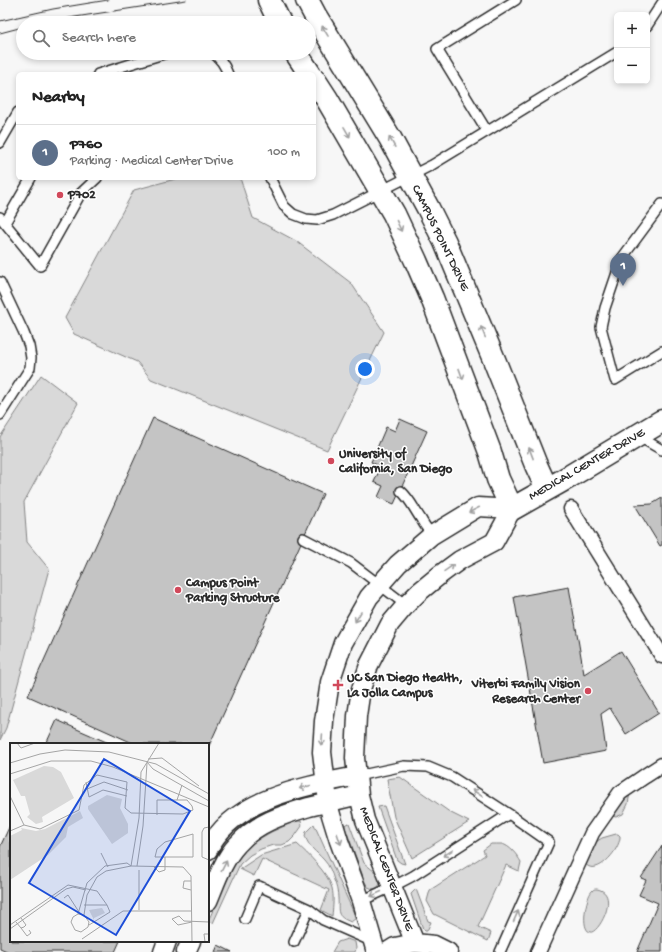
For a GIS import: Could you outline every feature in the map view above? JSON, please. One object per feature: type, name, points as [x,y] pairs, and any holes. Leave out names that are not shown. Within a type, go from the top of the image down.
[{"type":"street","points":[[269,0],[277,16]]},
{"type":"street","name":"CAMPUS POINT DRIVE","points":[[307,0],[316,16]]},
{"type":"street","name":"CAMPUS POINT DRIVE","points":[[316,17],[390,138],[428,208],[454,262],[547,489]]},
{"type":"street","points":[[301,60],[309,72]]},
{"type":"street","points":[[316,82],[394,214],[432,298],[490,452],[498,479],[512,509],[478,507],[432,535],[398,564],[369,597],[343,642],[330,682],[324,721],[322,752],[328,802],[337,834],[379,949]]},
{"type":"street","name":"MEDICAL CENTER DRIVE","points":[[415,943],[365,820],[359,795],[355,758],[357,716],[361,689],[369,665],[390,624],[406,605],[447,569],[460,560],[494,542],[512,509],[662,421]]},
{"type":"street","points":[[571,509],[662,656]]},
{"type":"street","points":[[538,952],[592,833],[620,793],[662,765]]},
{"type":"street","points":[[209,848],[222,828],[237,816],[264,801],[295,790],[356,776]]},
{"type":"street","name":"MEDICAL CENTER DRIVE","points":[[209,899],[226,861],[237,845],[256,827],[279,816],[359,795]]},
{"type":"street","points":[[163,952],[167,942]]},
{"type":"street","points":[[186,952],[191,942]]},
{"type":"street","name":"MEDICAL CENTER DRIVE","points":[[379,949],[415,943],[434,945],[448,952]]},
{"type":"lane","points":[[486,131],[437,49],[516,0]]},
{"type":"lane","points":[[650,21],[662,3]]},
{"type":"lane","points":[[271,180],[284,206],[294,214],[306,219],[316,220],[333,216],[432,165],[614,54]]},
{"type":"lane","points":[[105,72],[144,60]]},
{"type":"lane","points":[[220,60],[227,72]]},
{"type":"lane","points":[[0,143],[16,115]]},
{"type":"lane","points":[[30,180],[3,220],[40,266],[81,193],[95,180]]},
{"type":"lane","points":[[662,204],[622,258],[605,308],[601,327],[615,380],[662,351]]},
{"type":"lane","points":[[0,282],[24,333],[29,346],[31,358],[30,368],[0,415]]},
{"type":"lane","points":[[638,436],[662,450]]},
{"type":"lane","points":[[400,491],[407,497],[420,519],[432,535]]},
{"type":"lane","points":[[303,538],[351,563],[406,605]]},
{"type":"lane","points":[[356,776],[404,766],[428,767],[452,777],[549,842],[500,952]]},
{"type":"lane","points":[[361,901],[413,876],[509,814]]},
{"type":"lane","points":[[245,919],[259,886],[309,909],[323,920],[379,949]]},
{"type":"lane","points":[[294,942],[309,909]]},
{"type":"shaded area","points":[[172,180],[241,180],[253,218],[296,241],[351,283],[384,332],[327,450],[151,379],[137,362],[74,334],[65,318],[134,190]]},
{"type":"shaded area","points":[[41,375],[78,403],[24,502],[27,542],[49,569],[6,728],[0,740],[0,437]]},
{"type":"shaded area","points":[[400,777],[451,813],[469,822],[412,858],[394,817],[387,779]]},
{"type":"shaded area","points":[[631,787],[628,804],[623,814],[616,817],[612,816]]},
{"type":"shaded area","points":[[384,806],[405,864],[397,860],[378,807]]},
{"type":"shaded area","points":[[296,821],[301,821],[302,826],[289,842],[282,845],[273,845],[261,849],[250,855],[240,864],[213,923],[209,921],[234,865],[240,855],[254,842],[271,832]]},
{"type":"shaded area","points":[[349,823],[364,863],[380,876],[381,883],[377,888],[373,889],[368,887],[365,882],[345,827],[346,824]]},
{"type":"shaded area","points":[[314,824],[356,918],[351,922],[342,918],[339,913],[337,889],[329,867],[311,847],[305,836],[306,832]]},
{"type":"shaded area","points":[[616,834],[620,836],[619,842],[612,855],[600,865],[589,867],[584,862],[591,845],[602,838]]},
{"type":"shaded area","points":[[297,844],[317,864],[330,882],[333,895],[332,916],[321,910],[329,890],[262,859],[254,876],[240,869],[261,855]]},
{"type":"shaded area","points":[[491,844],[502,844],[508,847],[521,862],[519,871],[506,865],[478,927],[491,933],[488,941],[434,914],[427,901],[430,890],[485,855],[483,850]]},
{"type":"shaded area","points":[[416,889],[428,921],[431,922],[427,931],[423,929],[411,894]]},
{"type":"shaded area","points":[[594,889],[604,892],[607,898],[606,913],[598,927],[594,931],[590,932],[587,930],[585,925],[586,906],[590,894]]},
{"type":"shaded area","points":[[347,939],[355,942],[355,952],[332,952],[338,942]]},
{"type":"building","name":"Campus Point Parking Structure","points":[[153,418],[323,494],[209,746],[209,743],[133,743],[28,696]]},
{"type":"building","points":[[400,419],[427,431],[394,504],[378,497],[383,486],[374,482],[381,467],[371,462],[386,427],[395,431]]},
{"type":"building","points":[[662,498],[662,545],[660,546],[635,505],[652,504]]},
{"type":"building","name":"Viterbi Family Vision Research Center","points":[[569,587],[584,674],[621,651],[659,713],[626,734],[610,708],[601,714],[606,751],[543,763],[514,597]]},
{"type":"building","points":[[57,720],[109,743],[46,743]]},
{"type":"building","points":[[10,825],[10,942],[120,942],[115,952],[9,952],[0,948],[0,847]]},
{"type":"building","points":[[662,846],[662,952],[637,952],[658,903],[639,895],[646,880],[641,878]]},
{"type":"building","points":[[218,945],[232,952],[215,952]]},
{"type":"tram line","points":[[22,16],[53,9],[108,0]]},
{"type":"tram line","points":[[82,16],[186,0]]},
{"type":"tram line","points":[[0,21],[16,17]]},
{"type":"tram line","points":[[0,33],[16,29]]},
{"type":"place","name":"P702","points":[[60,195]]},
{"type":"place","name":"P760","points":[[623,286]]},
{"type":"place","name":"University of California, San Diego","points":[[331,461]]},
{"type":"place","name":"Campus Point Parking Structure","points":[[178,590]]},
{"type":"place","name":"UC San Diego Health, La Jolla Campus","points":[[338,685]]},
{"type":"place","name":"Viterbi Family Vision Research Center","points":[[588,691]]}]
